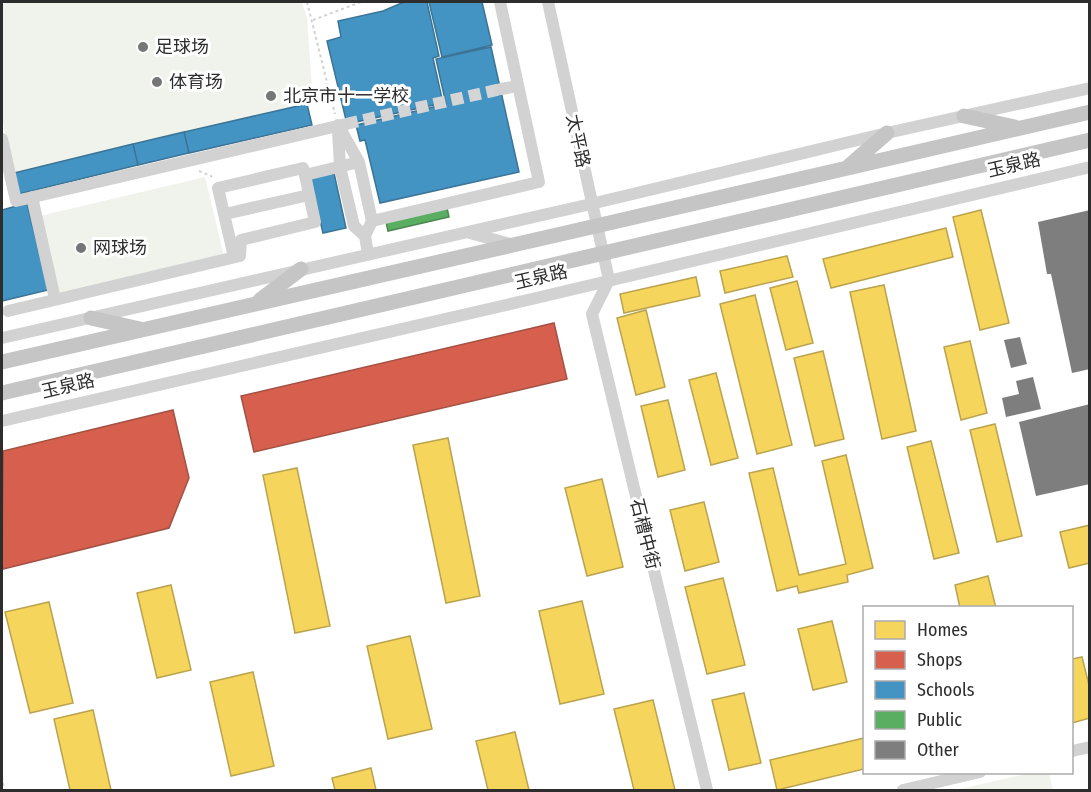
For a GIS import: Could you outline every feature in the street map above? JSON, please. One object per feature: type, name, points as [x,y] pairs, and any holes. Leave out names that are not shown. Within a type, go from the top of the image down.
[{"type":"main road","name":"玉泉路","points":[[2,362],[1089,112]]},
{"type":"main road","points":[[964,116],[1021,128]]},
{"type":"main road","points":[[845,169],[887,133]]},
{"type":"main road","name":"玉泉路","points":[[2,393],[1089,140]]},
{"type":"main road","points":[[255,304],[301,269]]},
{"type":"main road","points":[[91,318],[142,330]]},
{"type":"street","points":[[372,221],[539,182],[500,2]]},
{"type":"street","name":"太平路","points":[[548,2],[609,280]]},
{"type":"street","points":[[501,89],[518,86]]},
{"type":"street","points":[[2,338],[1089,88]]},
{"type":"street","points":[[342,125],[358,162],[372,221],[365,236],[368,254]]},
{"type":"street","points":[[342,125],[340,167],[354,226],[365,236]]},
{"type":"street","points":[[2,139],[16,201],[342,125]]},
{"type":"street","points":[[305,175],[358,162]]},
{"type":"street","name":"玉泉路","points":[[2,421],[1089,167]]},
{"type":"street","points":[[8,310],[240,256],[242,240],[315,222],[303,168],[218,188],[234,257]]},
{"type":"street","points":[[225,214],[309,195]]},
{"type":"street","points":[[32,197],[55,299]]},
{"type":"street","points":[[467,232],[516,245]]},
{"type":"street","name":"石槽中街","points":[[609,280],[591,314],[707,790]]},
{"type":"street","points":[[1073,751],[1089,747]]},
{"type":"street","points":[[903,790],[971,774]]},
{"type":"path","points":[[307,2],[342,125]]},
{"type":"path","points":[[312,20],[361,2]]},
{"type":"path","points":[[200,171],[211,176],[218,188]]},
{"type":"path","points":[[2,777],[4,790]]},
{"type":"shaded area","name":"体育场","points":[[2,2],[302,2],[307,18],[313,102],[14,173],[2,119]]},
{"type":"shaded area","points":[[205,177],[224,256],[58,294],[40,216]]},
{"type":"shaded area","points":[[1025,774],[1049,774],[1053,790],[956,790]]},
{"type":"building: Homes","points":[[981,210],[1009,323],[980,330],[953,217]]},
{"type":"building: Homes","points":[[946,228],[953,257],[831,288],[823,259]]},
{"type":"building: Homes","points":[[787,256],[793,277],[725,293],[720,271]]},
{"type":"building: Homes","points":[[696,277],[700,296],[624,313],[620,294]]},
{"type":"building: Homes","points":[[797,281],[813,343],[786,350],[770,288]]},
{"type":"building: Homes","points":[[884,285],[916,431],[882,439],[850,292]]},
{"type":"building: Homes","points":[[755,295],[792,445],[757,454],[720,304]]},
{"type":"building: Homes","points":[[646,310],[665,387],[636,395],[617,318]]},
{"type":"building: Homes","points":[[970,341],[987,413],[961,420],[944,347]]},
{"type":"building: Homes","points":[[823,351],[844,439],[815,446],[794,358]]},
{"type":"building: Homes","points":[[716,373],[738,458],[711,465],[689,380]]},
{"type":"building: Homes","points":[[668,400],[685,470],[658,477],[641,406]]},
{"type":"building: Homes","points":[[995,424],[1022,536],[997,542],[970,430]]},
{"type":"building: Homes","points":[[448,438],[480,596],[446,603],[413,445]]},
{"type":"building: Homes","points":[[931,441],[959,553],[934,559],[907,447]]},
{"type":"building: Homes","points":[[846,455],[873,568],[847,575],[848,582],[799,593],[797,586],[777,591],[749,473],[773,468],[799,575],[846,564],[822,461]]},
{"type":"building: Homes","points":[[297,468],[330,626],[295,633],[263,475]]},
{"type":"building: Homes","points":[[602,479],[623,567],[587,576],[565,488]]},
{"type":"building: Homes","points":[[704,502],[719,562],[685,571],[670,510]]},
{"type":"building: Homes","points":[[1090,525],[1090,563],[1069,568],[1060,532]]},
{"type":"building: Homes","points":[[988,576],[996,606],[960,606],[955,585]]},
{"type":"building: Homes","points":[[723,578],[745,665],[707,674],[685,587]]},
{"type":"building: Homes","points":[[171,585],[191,670],[157,678],[137,593]]},
{"type":"building: Homes","points":[[582,601],[604,694],[560,704],[539,611]]},
{"type":"building: Homes","points":[[49,602],[73,703],[30,713],[5,612]]},
{"type":"building: Homes","points":[[832,621],[847,682],[813,690],[798,629]]},
{"type":"building: Homes","points":[[410,636],[432,729],[388,739],[367,646]]},
{"type":"building: Homes","points":[[1082,657],[1090,689],[1090,718],[1073,723],[1073,659]]},
{"type":"building: Homes","points":[[253,672],[274,766],[231,776],[210,682]]},
{"type":"building: Homes","points":[[744,693],[761,763],[729,770],[712,700]]},
{"type":"building: Homes","points":[[653,700],[675,790],[634,790],[614,709]]},
{"type":"building: Homes","points":[[93,710],[111,790],[70,790],[54,719]]},
{"type":"building: Homes","points":[[515,732],[529,790],[488,790],[476,741]]},
{"type":"building: Homes","points":[[863,738],[863,769],[777,790],[770,760]]},
{"type":"building: Homes","points":[[371,768],[376,790],[335,790],[332,778]]},
{"type":"building: Shops","points":[[554,323],[567,379],[254,452],[241,396]]},
{"type":"building: Shops","points":[[173,410],[189,478],[169,528],[3,569],[3,451]]},
{"type":"building: Schools","points":[[404,2],[427,2],[439,56],[433,58],[443,103],[347,124],[327,41],[341,37],[338,21],[383,11]]},
{"type":"building: Schools","points":[[429,2],[482,2],[492,45],[442,57]]},
{"type":"building: Schools","points":[[491,47],[519,172],[380,203],[365,140],[360,141],[356,125],[446,104],[436,59]]},
{"type":"building: Schools","points":[[307,104],[312,125],[189,153],[184,132]]},
{"type":"building: Schools","points":[[184,132],[189,153],[138,165],[133,144]]},
{"type":"building: Schools","points":[[133,144],[138,165],[19,194],[14,173]]},
{"type":"building: Schools","points":[[334,173],[346,228],[323,233],[310,178]]},
{"type":"building: Schools","points":[[27,203],[48,290],[2,301],[2,210]]},
{"type":"building: Public","points":[[447,208],[449,217],[388,231],[386,222]]},
{"type":"building: Other","points":[[1090,210],[1090,369],[1072,373],[1051,274],[1047,274],[1038,222]]},
{"type":"building: Other","points":[[1020,337],[1027,364],[1011,368],[1004,340]]},
{"type":"building: Other","points":[[1033,377],[1041,409],[1006,417],[1002,398],[1019,394],[1016,381]]},
{"type":"building: Other","points":[[1090,404],[1090,484],[1036,496],[1019,422]]},
{"type":"tunnel","points":[[346,124],[501,89]]},
{"type":"place","name":"足球场","points":[[143,47]]},
{"type":"place","name":"体育场","points":[[157,82]]},
{"type":"place","name":"北京市十一学校","points":[[271,96]]},
{"type":"place","name":"网球场","points":[[81,248]]}]
